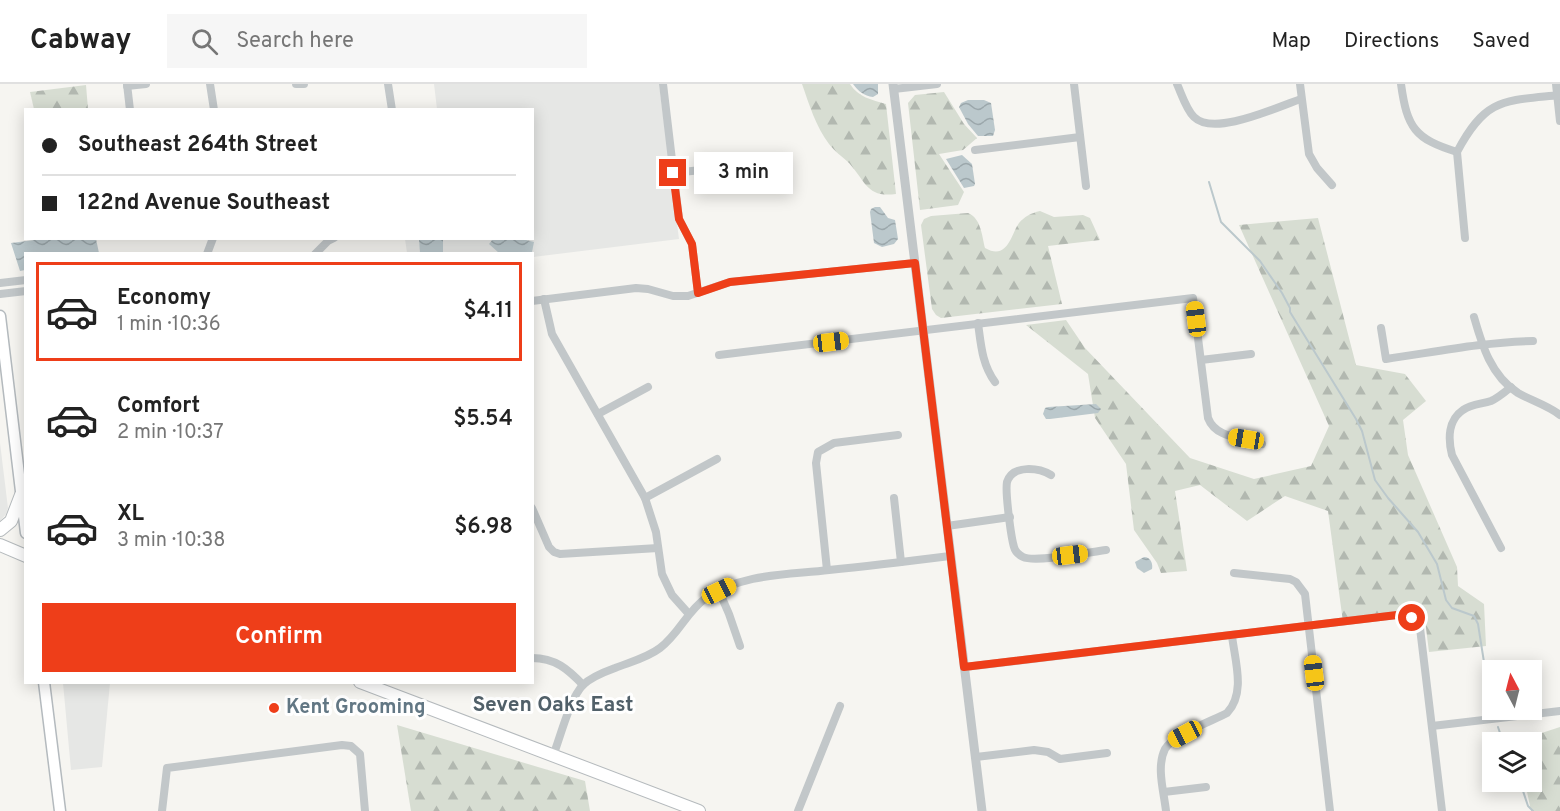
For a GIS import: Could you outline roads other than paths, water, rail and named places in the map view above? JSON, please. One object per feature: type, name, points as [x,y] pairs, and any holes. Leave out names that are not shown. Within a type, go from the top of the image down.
[{"type":"main road","points":[[0,316],[24,518]]},
{"type":"main road","points":[[0,530],[11,520],[21,495]]},
{"type":"main road","points":[[0,545],[24,555]]},
{"type":"main road","points":[[44,684],[60,811]]},
{"type":"main road","points":[[365,684],[699,811]]},
{"type":"street","points":[[130,108],[127,85],[146,84]]},
{"type":"street","points":[[210,84],[214,108]]},
{"type":"street","points":[[296,84],[304,84]]},
{"type":"street","points":[[388,84],[392,108]]},
{"type":"street","points":[[663,84],[679,219],[692,244],[698,293]]},
{"type":"street","points":[[937,84],[893,87],[982,811]]},
{"type":"street","points":[[1074,84],[1086,186]]},
{"type":"street","points":[[1177,84],[1188,110],[1196,119],[1213,125],[1230,123],[1301,99]]},
{"type":"street","points":[[1300,84],[1309,154],[1317,168],[1332,185]]},
{"type":"street","points":[[1401,84],[1407,114],[1422,138],[1432,144],[1457,152]]},
{"type":"street","points":[[1556,84],[1560,121]]},
{"type":"street","points":[[1465,238],[1457,152],[1467,132],[1487,110],[1511,100],[1558,95]]},
{"type":"street","points":[[975,150],[1080,137]]},
{"type":"street","points":[[673,173],[757,164],[779,172]]},
{"type":"street","points":[[317,252],[329,240]]},
{"type":"street","points":[[534,301],[636,288],[673,296],[688,296],[730,282],[915,263]]},
{"type":"street","points":[[0,283],[24,280]]},
{"type":"street","points":[[0,294],[24,291]]},
{"type":"street","points":[[719,356],[1193,298],[1208,418],[1211,426],[1216,431],[1262,444]]},
{"type":"street","points":[[544,300],[552,334],[645,498],[652,518],[662,574],[667,585],[688,613]]},
{"type":"street","points":[[1474,317],[1481,346],[1498,374],[1518,393],[1548,406],[1560,415]]},
{"type":"street","points":[[978,323],[984,362],[995,382]]},
{"type":"street","points":[[1381,328],[1386,359],[1498,342],[1533,341]]},
{"type":"street","points":[[1201,360],[1251,354]]},
{"type":"street","points":[[598,414],[648,387]]},
{"type":"street","points":[[1501,548],[1452,455],[1449,443],[1450,429],[1454,419],[1462,410],[1493,400],[1511,387]]},
{"type":"street","points":[[827,570],[816,463],[818,452],[834,443],[898,435]]},
{"type":"street","points":[[645,498],[717,459]]},
{"type":"street","points":[[1052,475],[1037,469],[1020,470],[1014,473],[1007,483],[1014,547],[1021,556],[1034,559],[1106,550]]},
{"type":"street","points":[[894,498],[901,562]]},
{"type":"street","points":[[534,513],[549,547],[554,552],[567,555],[658,548]]},
{"type":"street","points":[[946,526],[1010,517]]},
{"type":"street","points":[[553,756],[575,696],[583,685],[598,675],[661,648],[688,613],[706,598],[719,591],[750,579],[950,556]]},
{"type":"street","points":[[1234,573],[1281,578],[1296,582],[1305,594],[1330,811]]},
{"type":"street","points":[[719,591],[740,646]]},
{"type":"street","points":[[964,667],[1397,615],[1412,618],[1420,628],[1442,811]]},
{"type":"street","points":[[1166,811],[1161,768],[1166,748],[1173,741],[1227,713],[1233,706],[1238,684],[1232,636]]},
{"type":"street","points":[[534,658],[560,664],[583,685]]},
{"type":"street","points":[[798,811],[840,706]]},
{"type":"street","points":[[1432,726],[1560,711]]},
{"type":"street","points":[[162,811],[167,768],[342,745],[356,748],[362,760],[365,811]]},
{"type":"street","points":[[976,757],[1034,750],[1048,752],[1060,759],[1107,753]]},
{"type":"street","points":[[1164,792],[1206,787]]},
{"type":"water","points":[[853,84],[878,84],[878,94],[873,97],[867,96]]},
{"type":"water","points":[[968,100],[984,100],[991,103],[995,130],[993,136],[978,136],[968,124],[959,107],[961,103]]},
{"type":"water","points":[[962,155],[972,164],[974,186],[964,188],[946,159]]},
{"type":"water","points":[[875,207],[880,207],[888,218],[895,220],[898,239],[894,244],[882,247],[874,243],[870,212]]},
{"type":"water","points":[[34,240],[96,240],[99,252],[24,252],[24,270],[20,271],[11,243]]},
{"type":"water","points":[[419,240],[443,240],[443,252],[420,252]]},
{"type":"water","points":[[492,240],[534,242],[532,252],[498,252],[489,244]]},
{"type":"water","points":[[1096,404],[1101,409],[1098,413],[1050,419],[1046,419],[1043,414],[1045,408],[1048,407]]},
{"type":"water","points":[[1144,557],[1150,559],[1152,569],[1144,573],[1137,568],[1135,562]]},
{"type":"waterway","points":[[1209,182],[1221,222],[1260,261],[1282,293],[1290,312],[1356,419],[1362,431],[1375,480],[1418,532],[1437,564],[1446,600],[1452,608],[1474,616],[1478,624],[1484,660]]},
{"type":"waterway","points":[[1498,727],[1500,732]]},
{"type":"waterway","points":[[1523,792],[1528,806],[1533,811]]},
{"type":"place","name":"Kent Grooming","points":[[274,708]]},
{"type":"district","name":"Seven Oaks East","points":[[553,705]]}]
